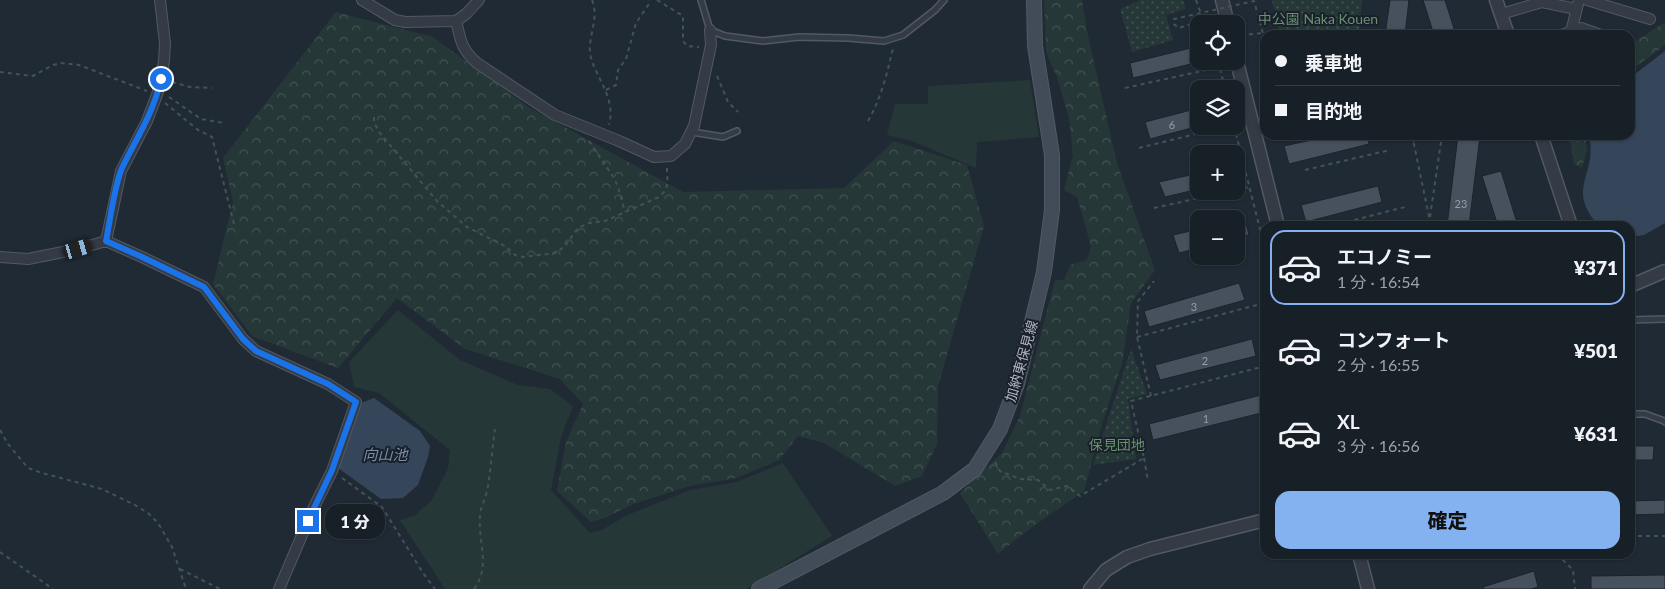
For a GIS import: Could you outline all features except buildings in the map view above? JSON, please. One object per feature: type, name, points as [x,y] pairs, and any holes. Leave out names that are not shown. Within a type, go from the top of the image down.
[{"type":"main road","name":"加納東保見線","points":[[759,589],[943,493],[975,468],[1000,429],[1017,384],[1044,272],[1052,210],[1052,155],[1035,46],[1034,0]]},
{"type":"street","points":[[106,241],[121,171],[147,121],[161,79],[165,43],[160,0]]},
{"type":"street","points":[[362,0],[396,20],[405,22],[456,21],[480,0]]},
{"type":"street","points":[[1222,0],[1226,15]]},
{"type":"street","points":[[1496,0],[1506,30]]},
{"type":"street","points":[[1587,0],[1650,19]]},
{"type":"street","points":[[1501,14],[1542,2],[1578,4],[1568,30]]},
{"type":"street","points":[[456,21],[466,54],[477,63],[555,115],[654,157],[670,156],[685,144],[694,126],[711,45],[710,30]]},
{"type":"street","points":[[1239,70],[1277,221]]},
{"type":"street","points":[[1543,140],[1569,221]]},
{"type":"street","points":[[0,257],[28,259],[106,241],[204,287],[243,339],[256,351],[328,384],[356,402],[332,470],[279,589]]},
{"type":"street","points":[[1635,284],[1665,271]]},
{"type":"street","points":[[1090,589],[1106,570],[1127,557],[1150,549],[1260,521]]},
{"type":"street","points":[[1360,559],[1368,589]]},
{"type":"lane","points":[[701,0],[710,30],[725,36],[763,41],[800,37],[884,41],[903,35],[935,10],[944,0]]},
{"type":"lane","points":[[691,132],[723,137],[737,131]]},
{"type":"lane","points":[[1656,319],[1665,314]]},
{"type":"lane","points":[[1635,320],[1665,319]]},
{"type":"lane","points":[[1635,414],[1645,414],[1665,422]]},
{"type":"path","points":[[592,0],[595,12],[591,57],[606,90],[611,109],[606,136]]},
{"type":"path","points":[[606,90],[616,85],[618,70],[626,59],[636,24],[649,4],[649,0]]},
{"type":"path","points":[[657,0],[683,16],[683,41],[687,46],[711,45]]},
{"type":"path","points":[[1196,0],[1203,15]]},
{"type":"path","points":[[1195,15],[1254,1],[1262,30]]},
{"type":"path","points":[[1190,16],[1174,20],[1174,24],[1178,28],[1190,25]]},
{"type":"path","points":[[1245,35],[1260,33]]},
{"type":"path","points":[[868,121],[883,89],[893,46],[892,38]]},
{"type":"path","points":[[708,59],[728,102],[738,112]]},
{"type":"path","points":[[1125,88],[1206,70]]},
{"type":"path","points":[[161,79],[190,87],[212,88]]},
{"type":"path","points":[[158,92],[172,98],[201,119],[224,123]]},
{"type":"path","points":[[374,117],[374,122],[379,132],[437,201],[467,227],[504,246],[514,255],[523,257],[556,253],[565,246],[578,228],[589,223],[605,221],[659,197],[666,192],[667,188],[665,157]]},
{"type":"path","points":[[578,125],[614,178],[624,212]]},
{"type":"path","points":[[1139,148],[1192,135]]},
{"type":"path","points":[[1236,135],[1260,229]]},
{"type":"path","points":[[1430,220],[1441,140]]},
{"type":"path","points":[[1414,141],[1430,220]]},
{"type":"path","points":[[1305,170],[1390,150]]},
{"type":"path","points":[[1245,188],[1249,187]]},
{"type":"path","points":[[1154,208],[1190,200]]},
{"type":"path","points":[[1350,221],[1405,207]]},
{"type":"path","points":[[1151,396],[1137,336],[1138,301],[1154,281]]},
{"type":"path","points":[[1137,336],[1260,304]]},
{"type":"path","points":[[1148,481],[1131,400],[1260,367]]},
{"type":"path","points":[[474,589],[481,575],[483,561],[483,547],[479,530],[480,515],[487,490],[495,429]]},
{"type":"path","points":[[0,430],[8,444],[28,468],[42,474],[102,489],[135,505],[148,514],[158,523],[172,547],[186,589]]},
{"type":"path","points":[[992,458],[1000,471],[1020,479],[1038,480],[1050,490],[1068,486],[1080,496],[1144,458]]},
{"type":"path","points":[[332,470],[382,508],[435,589]]},
{"type":"path","points":[[1635,536],[1665,536]]},
{"type":"path","points":[[0,552],[53,589]]},
{"type":"path","points":[[1562,559],[1573,570],[1575,589]]},
{"type":"path","points":[[180,569],[220,589]]},
{"type":"green space","points":[[1044,0],[1082,0],[1087,31],[1117,163],[1155,270],[1131,303],[1122,364],[1103,421],[1084,491],[1032,527],[998,554],[960,493],[1002,453],[1020,416],[1055,280],[1064,280],[1070,265],[1087,260],[1091,246],[1077,197],[1064,190],[1073,155],[1069,118],[1057,77],[1046,52]]},
{"type":"green space","points":[[1140,0],[1183,0],[1186,9],[1166,15],[1173,40],[1132,52],[1120,9]]},
{"type":"green space","name":"中公園 Naka Kouen","points":[[1272,0],[1362,0],[1359,30],[1279,30]]},
{"type":"green space","points":[[336,12],[433,37],[530,108],[683,192],[844,188],[894,141],[967,165],[984,226],[938,386],[937,444],[922,476],[895,486],[824,443],[798,436],[779,460],[736,478],[690,486],[633,504],[605,518],[591,522],[557,491],[566,442],[583,404],[560,379],[465,349],[397,298],[338,368],[252,336],[213,284],[233,202],[223,158]]},
{"type":"green space","points":[[1665,22],[1665,45],[1635,67],[1635,42]]},
{"type":"green space","points":[[1030,80],[1039,137],[977,142],[976,168],[912,141],[887,135],[895,104],[928,104],[928,86]]},
{"type":"green space","points":[[1567,140],[1586,140],[1587,150],[1582,168],[1574,164],[1571,144]]},
{"type":"green space","points":[[398,310],[460,360],[518,385],[550,389],[573,406],[561,437],[551,490],[590,533],[602,530],[625,516],[690,490],[737,482],[783,463],[832,536],[746,589],[445,589],[400,520],[414,516],[431,501],[448,469],[450,450],[379,393],[354,387],[349,362]]},
{"type":"green space","name":"保見団地","points":[[1131,349],[1147,394],[1128,399],[1136,459],[1093,465]]},
{"type":"water","points":[[1665,51],[1665,223],[1644,235],[1635,236],[1635,221],[1594,221],[1586,208],[1583,187],[1590,156],[1590,140],[1635,140],[1635,74]]},
{"type":"water","name":"向山池","points":[[374,398],[420,431],[430,446],[418,485],[403,498],[381,499],[338,468],[359,404]]},
{"type":"route","points":[[161,79],[158,94],[147,121],[121,171],[106,241],[204,287],[243,339],[256,351],[328,384],[356,402],[332,470],[308,521]]}]
